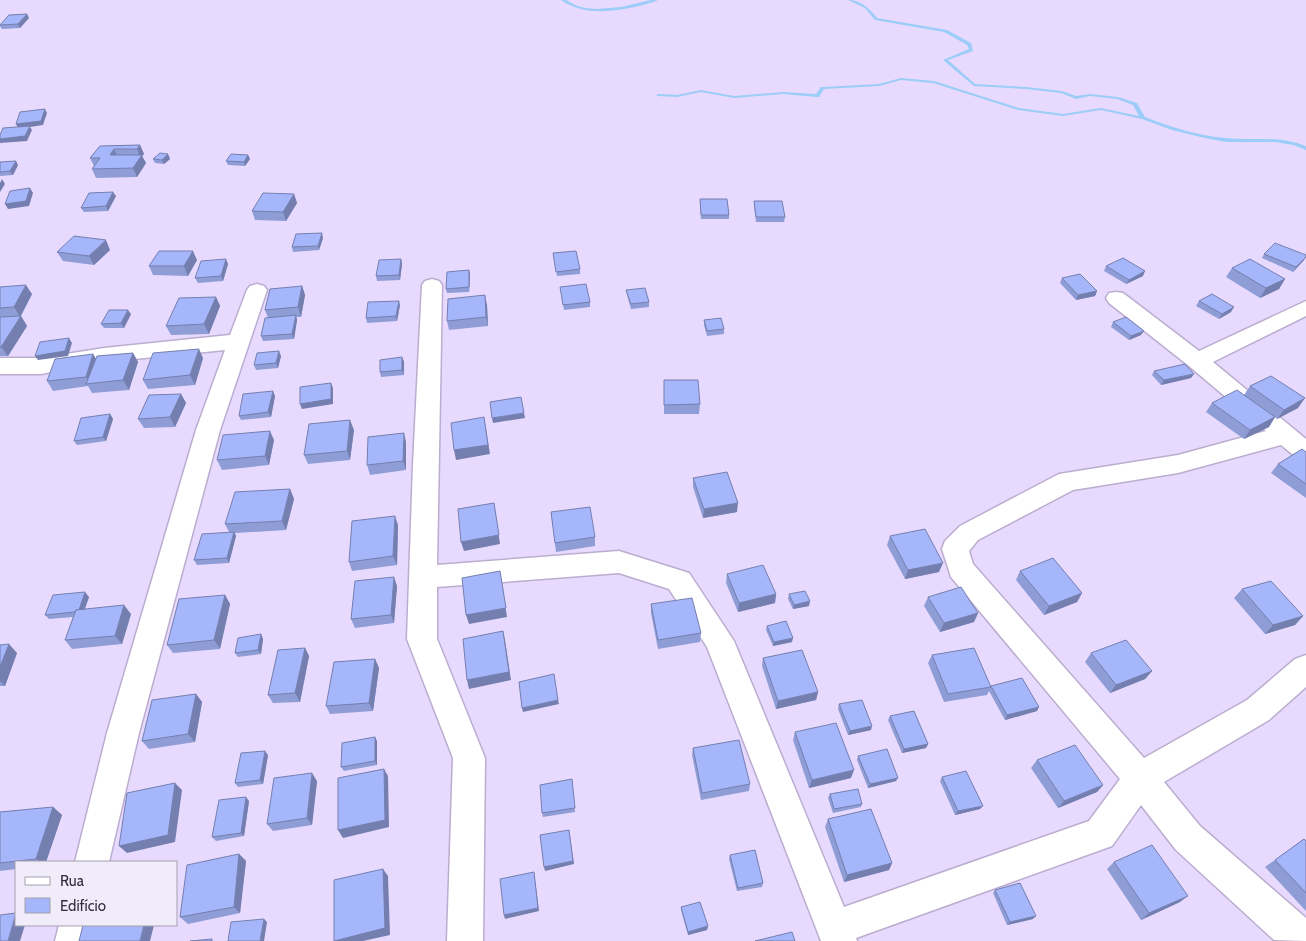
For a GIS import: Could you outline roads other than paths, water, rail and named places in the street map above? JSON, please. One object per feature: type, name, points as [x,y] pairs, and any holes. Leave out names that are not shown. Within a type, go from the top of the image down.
[{"type":"street","points":[[432,285],[428,369],[422,639],[469,758],[465,941]]},
{"type":"street","points":[[92,861],[123,734],[206,440],[257,290]]},
{"type":"street","points":[[1116,298],[1197,361],[1296,443]]},
{"type":"street","points":[[1197,361],[1306,308]]},
{"type":"street","points":[[0,366],[41,366],[104,355],[239,341]]},
{"type":"street","points":[[1296,443],[1068,481],[969,533],[955,549],[961,569],[1140,778],[1188,838],[1287,927],[1306,938]]},
{"type":"street","points":[[423,577],[619,562],[679,581],[720,641],[837,935],[1100,834],[1140,778],[1258,710],[1306,668]]},
{"type":"street","points":[[73,941],[77,926]]},
{"type":"waterway","points":[[563,0],[585,9],[597,10],[633,6],[656,0]]},
{"type":"waterway","points":[[850,0],[866,7],[876,19],[945,31],[969,44],[971,50],[945,60],[974,85],[1062,92],[1076,98],[1090,95],[1118,98],[1135,104],[1143,118]]},
{"type":"waterway","points":[[658,95],[677,96],[701,91],[734,97],[783,93],[817,96],[823,88],[879,85],[901,79],[934,82],[1018,109],[1063,115],[1101,109],[1143,118]]},
{"type":"waterway","points":[[1143,118],[1205,137],[1226,140],[1275,140],[1306,148]]}]
